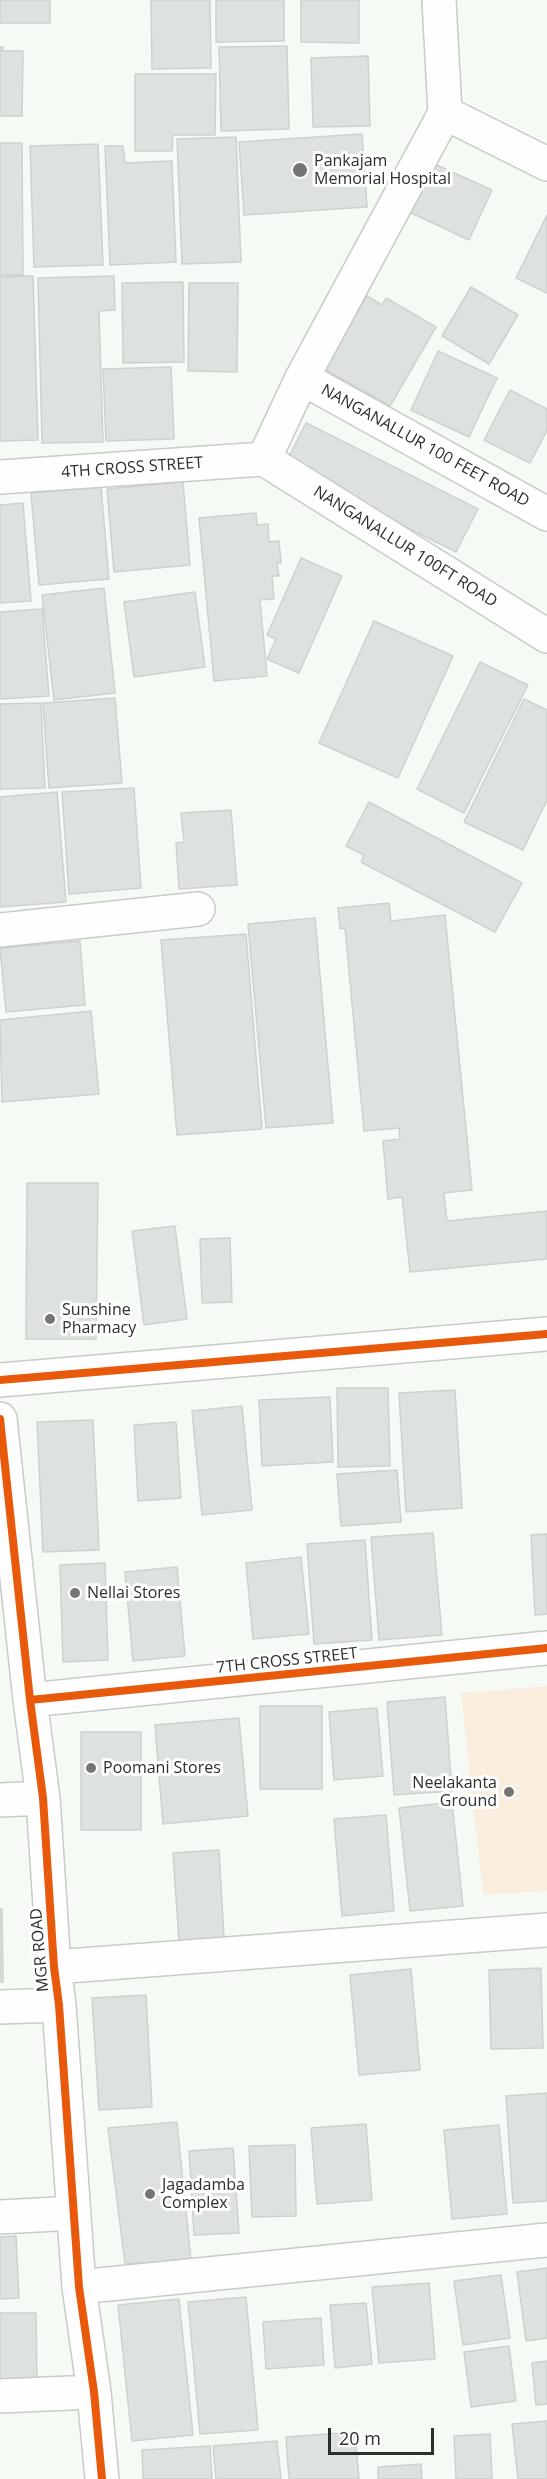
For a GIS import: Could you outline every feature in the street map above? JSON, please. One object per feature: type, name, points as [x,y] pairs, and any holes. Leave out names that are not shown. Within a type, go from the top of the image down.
[{"type":"street","points":[[264,459],[302,378],[445,113],[439,0]]},
{"type":"street","points":[[445,113],[547,164]]},
{"type":"street","name":"NANGANALLUR 100 FEET ROAD","points":[[302,378],[547,514]]},
{"type":"street","name":"4TH CROSS STREET","points":[[0,477],[264,459]]},
{"type":"street","name":"NANGANALLUR 100FT ROAD","points":[[264,459],[547,636]]},
{"type":"street","points":[[0,930],[198,909]]},
{"type":"street","points":[[0,1380],[547,1334]]},
{"type":"street","name":"MGR ROAD","points":[[0,1419],[10,1604],[30,1700],[44,1798],[54,1966],[59,2005],[79,2287],[94,2392],[102,2479]]},
{"type":"street","name":"7TH CROSS STREET","points":[[30,1700],[547,1648]]},
{"type":"street","points":[[0,1800],[44,1798]]},
{"type":"street","points":[[54,1966],[547,1930]]},
{"type":"street","points":[[0,2007],[59,2005]]},
{"type":"street","points":[[0,2217],[74,2213]]},
{"type":"street","points":[[79,2287],[547,2240]]},
{"type":"street","points":[[0,2396],[94,2392]]},
{"type":"shaded area","name":"Neelakanta Ground","points":[[547,1686],[547,1891],[483,1895],[461,1693]]},
{"type":"building","points":[[0,0],[50,0],[50,23],[0,23]]},
{"type":"building","points":[[151,0],[210,0],[211,68],[152,69]]},
{"type":"building","points":[[216,0],[284,0],[284,41],[216,42]]},
{"type":"building","points":[[301,0],[359,0],[359,43],[301,42]]},
{"type":"building","points":[[287,46],[289,129],[221,131],[219,47]]},
{"type":"building","points":[[0,47],[3,47],[2,51],[23,51],[22,116],[0,116]]},
{"type":"building","points":[[368,56],[370,126],[313,127],[311,58]]},
{"type":"building","points":[[135,74],[216,74],[215,135],[173,135],[172,151],[135,151]]},
{"type":"building","points":[[362,134],[367,207],[244,215],[239,142]]},
{"type":"building","points":[[236,137],[241,262],[182,264],[177,139]]},
{"type":"building","points":[[0,143],[22,143],[23,275],[0,275]]},
{"type":"building","points":[[98,144],[103,265],[34,267],[30,146]]},
{"type":"building","points":[[105,146],[123,146],[125,163],[172,161],[176,262],[110,265]]},
{"type":"building","points":[[430,162],[492,190],[469,240],[407,211]]},
{"type":"building","points":[[547,215],[547,293],[516,278]]},
{"type":"building","points":[[33,276],[38,440],[0,441],[0,277]]},
{"type":"building","points":[[114,276],[115,310],[99,311],[103,442],[42,443],[38,278]]},
{"type":"building","points":[[183,282],[184,362],[123,363],[122,283]]},
{"type":"building","points":[[189,283],[238,283],[237,372],[188,371]]},
{"type":"building","points":[[471,287],[518,315],[489,364],[442,336]]},
{"type":"building","points":[[367,296],[382,305],[386,298],[436,327],[390,406],[324,369]]},
{"type":"building","points":[[438,351],[497,378],[469,437],[411,410]]},
{"type":"building","points":[[171,367],[174,439],[106,441],[103,369]]},
{"type":"building","points":[[510,390],[547,409],[547,430],[530,463],[484,440]]},
{"type":"building","points":[[306,423],[478,509],[456,552],[284,466]]},
{"type":"building","points":[[183,482],[190,565],[114,572],[107,489]]},
{"type":"building","points":[[101,487],[109,579],[39,585],[31,493]]},
{"type":"building","points":[[23,503],[31,601],[0,603],[0,505]]},
{"type":"building","points":[[256,513],[257,525],[268,524],[269,542],[279,541],[281,563],[277,563],[279,576],[272,576],[274,599],[260,600],[267,676],[214,681],[199,518]]},
{"type":"building","points":[[301,558],[342,576],[299,673],[267,659],[276,639],[267,635]]},
{"type":"building","points":[[104,588],[115,693],[54,700],[42,595]]},
{"type":"building","points":[[195,592],[205,667],[134,677],[124,602]]},
{"type":"building","points":[[42,609],[49,696],[0,699],[0,612]]},
{"type":"building","points":[[374,621],[453,656],[398,778],[319,743]]},
{"type":"building","points":[[480,662],[528,685],[464,813],[417,789]]},
{"type":"building","points":[[115,698],[122,783],[49,788],[43,703]]},
{"type":"building","points":[[524,699],[547,710],[547,800],[523,850],[464,822]]},
{"type":"building","points":[[41,703],[45,788],[0,789],[0,704]]},
{"type":"building","points":[[134,788],[141,888],[69,894],[62,792]]},
{"type":"building","points":[[57,792],[66,902],[0,907],[0,797]]},
{"type":"building","points":[[369,802],[522,883],[495,932],[361,862],[364,855],[346,846]]},
{"type":"building","points":[[231,810],[237,885],[179,889],[176,843],[184,842],[181,813]]},
{"type":"building","points":[[389,903],[391,921],[445,915],[472,1190],[444,1193],[447,1221],[547,1211],[547,1259],[410,1272],[402,1197],[388,1199],[383,1141],[400,1139],[399,1128],[364,1131],[345,928],[340,929],[338,908]]},
{"type":"building","points":[[315,918],[333,1123],[266,1128],[248,924]]},
{"type":"building","points":[[246,934],[262,1129],[177,1135],[161,940]]},
{"type":"building","points":[[80,941],[85,1005],[6,1012],[0,948]]},
{"type":"building","points":[[91,1011],[99,1094],[2,1102],[0,1020]]},
{"type":"building","points":[[27,1183],[98,1183],[96,1339],[26,1339]]},
{"type":"building","points":[[175,1226],[187,1319],[144,1325],[132,1231]]},
{"type":"building","points":[[230,1238],[232,1302],[202,1303],[200,1239]]},
{"type":"building","points":[[337,1388],[388,1388],[390,1466],[338,1467]]},
{"type":"building","points":[[455,1390],[462,1508],[406,1512],[399,1393]]},
{"type":"building","points":[[330,1397],[333,1462],[262,1466],[259,1400]]},
{"type":"building","points":[[242,1406],[252,1510],[202,1515],[192,1411]]},
{"type":"building","points":[[93,1420],[99,1550],[43,1552],[37,1422]]},
{"type":"building","points":[[176,1422],[181,1498],[138,1501],[134,1425]]},
{"type":"building","points":[[397,1470],[401,1522],[341,1526],[337,1474]]},
{"type":"building","points":[[433,1533],[442,1635],[379,1640],[371,1537]]},
{"type":"building","points":[[547,1534],[547,1614],[535,1615],[531,1535]]},
{"type":"building","points":[[365,1540],[372,1640],[314,1644],[307,1544]]},
{"type":"building","points":[[301,1557],[309,1634],[253,1639],[246,1563]]},
{"type":"building","points":[[105,1563],[108,1660],[63,1662],[60,1565]]},
{"type":"building","points":[[177,1567],[185,1656],[133,1661],[125,1572]]},
{"type":"building","points":[[445,1697],[452,1791],[394,1795],[387,1702]]},
{"type":"building","points":[[260,1706],[322,1706],[322,1789],[260,1789]]},
{"type":"building","points":[[377,1708],[383,1776],[334,1780],[329,1712]]},
{"type":"building","points":[[239,1718],[248,1816],[163,1824],[155,1725]]},
{"type":"building","points":[[81,1732],[141,1732],[141,1830],[81,1830]]},
{"type":"building","points":[[452,1802],[463,1906],[410,1911],[399,1808]]},
{"type":"building","points":[[386,1815],[394,1911],[342,1916],[334,1819]]},
{"type":"building","points":[[219,1850],[224,1938],[179,1941],[173,1853]]},
{"type":"building","points":[[0,1909],[2,1909],[3,1982],[0,1982]]},
{"type":"building","points":[[541,1968],[543,2048],[491,2049],[489,1970]]},
{"type":"building","points":[[411,1969],[420,2070],[359,2075],[350,1975]]},
{"type":"building","points":[[146,1995],[152,2107],[99,2110],[92,1998]]},
{"type":"building","points":[[547,2093],[547,2201],[513,2203],[506,2096]]},
{"type":"building","name":"Jagadamba Complex","points":[[177,2122],[191,2260],[125,2264],[108,2128]]},
{"type":"building","points":[[366,2124],[372,2200],[317,2204],[311,2128]]},
{"type":"building","points":[[499,2125],[507,2214],[452,2219],[444,2130]]},
{"type":"building","points":[[295,2145],[296,2216],[252,2217],[249,2146]]},
{"type":"building","points":[[233,2148],[239,2233],[194,2235],[189,2151]]},
{"type":"building","points":[[16,2236],[19,2298],[0,2299],[0,2237]]},
{"type":"building","points":[[547,2268],[547,2338],[526,2341],[517,2272]]},
{"type":"building","points":[[501,2275],[510,2338],[463,2345],[454,2281]]},
{"type":"building","points":[[429,2283],[435,2359],[379,2363],[372,2287]]},
{"type":"building","points":[[246,2297],[258,2430],[200,2434],[188,2302]]},
{"type":"building","points":[[179,2299],[193,2435],[132,2441],[118,2305]]},
{"type":"building","points":[[366,2303],[372,2364],[335,2368],[330,2305]]},
{"type":"building","points":[[0,2313],[36,2313],[37,2382],[0,2382]]},
{"type":"building","points":[[321,2318],[324,2365],[266,2369],[263,2322]]},
{"type":"building","points":[[509,2346],[516,2401],[471,2407],[464,2352]]},
{"type":"building","points":[[547,2361],[547,2404],[536,2405],[532,2363]]},
{"type":"building","points":[[547,2421],[547,2479],[518,2479],[512,2424]]},
{"type":"building","points":[[355,2432],[359,2479],[289,2479],[286,2437]]},
{"type":"building","points":[[490,2434],[492,2479],[456,2479],[454,2436]]},
{"type":"building","points":[[277,2441],[281,2479],[216,2479],[213,2446]]},
{"type":"building","points":[[210,2446],[212,2479],[143,2479],[142,2450]]},
{"type":"building","points":[[421,2464],[422,2479],[378,2479],[378,2467]]},
{"type":"cycle path","points":[[0,1380],[547,1334]]},
{"type":"cycle path","points":[[0,1419],[30,1700],[43,1798],[79,2287],[94,2392],[102,2479]]},
{"type":"cycle path","points":[[30,1700],[547,1648]]},
{"type":"place","name":"Pankajam Memorial Hospital","points":[[300,170]]},
{"type":"place","name":"Sunshine Pharmacy","points":[[50,1319]]},
{"type":"place","name":"Nellai Stores","points":[[75,1593]]},
{"type":"place","name":"Poomani Stores","points":[[91,1768]]},
{"type":"place","name":"Neelakanta Ground","points":[[509,1792]]},
{"type":"place","name":"Jagadamba Complex","points":[[150,2194]]}]
